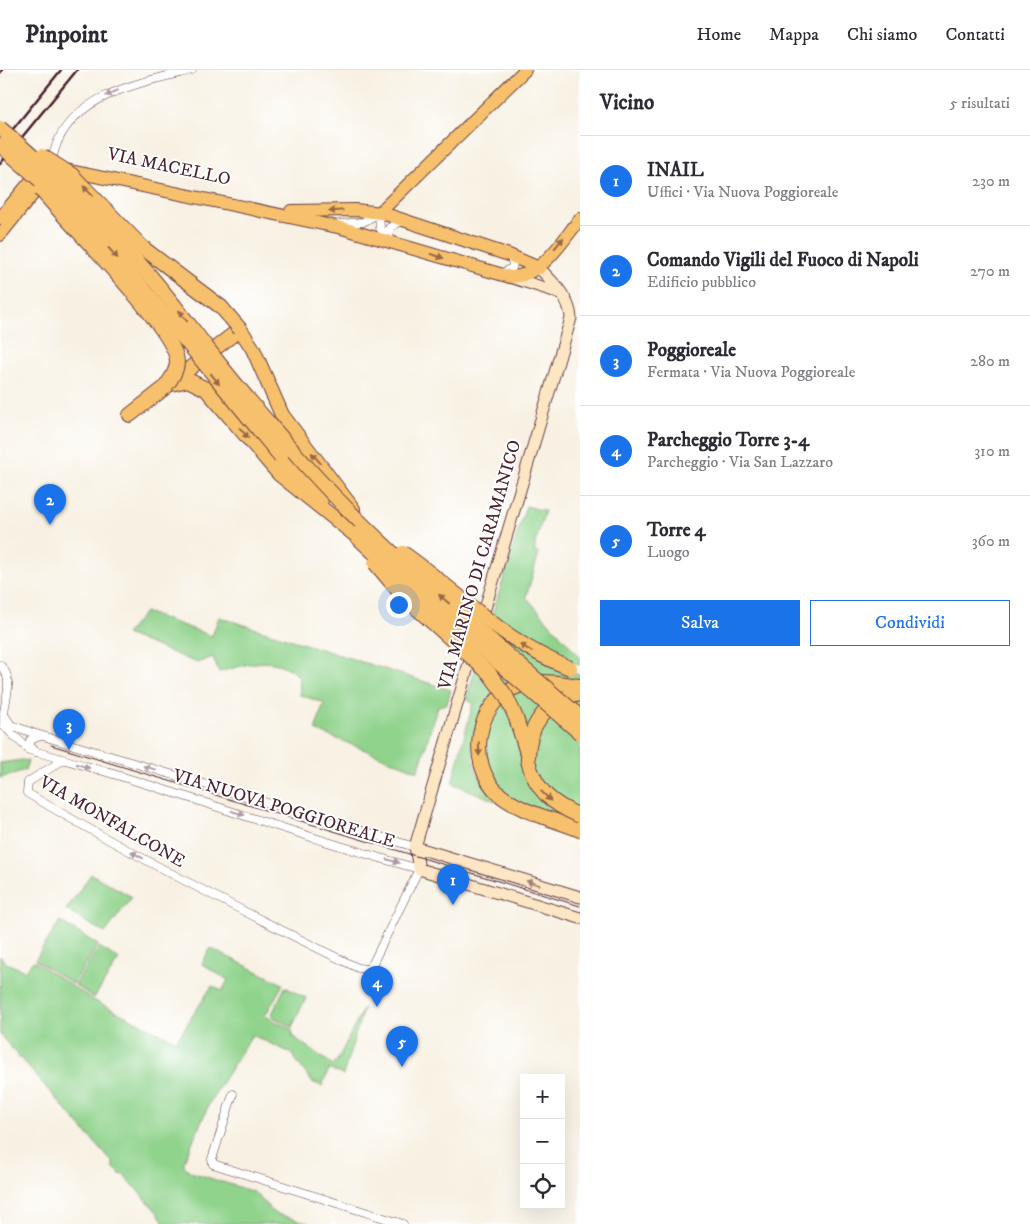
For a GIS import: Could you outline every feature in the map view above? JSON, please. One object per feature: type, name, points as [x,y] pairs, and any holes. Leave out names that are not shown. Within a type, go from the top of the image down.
[{"type":"highway","points":[[0,128],[58,212],[130,290],[170,341],[177,362],[174,375],[166,386]]},
{"type":"highway","points":[[0,144],[72,175],[143,248],[221,307],[240,329],[253,349],[282,415],[329,475],[390,583],[480,663],[496,681],[516,718],[535,782],[548,799],[563,809],[580,816]]},
{"type":"highway","points":[[19,153],[122,263],[249,420],[304,482],[438,594],[580,717]]},
{"type":"highway","points":[[130,416],[240,329]]},
{"type":"highway","points":[[166,386],[188,380],[199,384],[206,389],[279,474],[360,530],[431,573],[510,638],[543,658],[575,670]]},
{"type":"highway","points":[[360,530],[405,582],[580,733]]},
{"type":"highway","points":[[580,686],[542,682],[526,684],[505,694],[490,710],[481,729],[479,756],[487,778],[495,790],[507,800],[580,830]]},
{"type":"highway","points":[[528,761],[529,740],[541,716],[558,701],[580,694]]},
{"type":"main road","points":[[379,213],[525,70]]},
{"type":"main road","points":[[0,235],[52,162]]},
{"type":"main road","name":"VIA MACELLO","points":[[52,162],[293,215]]},
{"type":"main road","name":"VIA MACELLO","points":[[43,174],[61,169],[69,169],[293,215]]},
{"type":"main road","points":[[0,218],[43,174]]},
{"type":"main road","points":[[293,215],[355,210],[379,213],[510,255],[539,268]]},
{"type":"main road","points":[[293,215],[390,242],[561,294]]},
{"type":"main road","points":[[505,276],[526,275],[539,268],[580,219]]},
{"type":"main road","name":"VIA MARINO DI CARAMANICO","points":[[415,847],[571,318],[571,310],[561,294],[539,268]]},
{"type":"main road","points":[[415,847],[419,868]]},
{"type":"main road","name":"VIA NUOVA POGGIOREALE","points":[[415,847],[580,898]]},
{"type":"main road","name":"VIA NUOVA POGGIOREALE","points":[[419,868],[580,918]]},
{"type":"street","points":[[52,162],[54,150],[65,128],[96,101],[122,89],[192,70]]},
{"type":"street","points":[[19,153],[43,174]]},
{"type":"street","points":[[325,224],[363,222],[379,213],[380,228],[390,242]]},
{"type":"street","points":[[390,242],[388,237],[389,228],[396,222],[403,220]]},
{"type":"street","points":[[505,276],[513,264],[510,255]]},
{"type":"street","name":"VIA NUOVA POGGIOREALE","points":[[0,665],[8,678],[3,718],[6,729],[24,746],[36,752],[419,868]]},
{"type":"street","name":"VIA NUOVA POGGIOREALE","points":[[5,706],[5,717],[11,725],[40,736],[415,847]]},
{"type":"street","points":[[36,752],[30,746],[30,740],[40,736]]},
{"type":"street","name":"VIA MONFALCONE","points":[[62,760],[28,782],[27,793],[88,829],[226,903],[358,968],[368,969],[372,965],[419,868]]},
{"type":"street","points":[[233,1094],[212,1160],[213,1164],[403,1224]]},
{"type":"green space","points":[[526,506],[545,511],[535,543],[535,552],[539,553],[526,597],[580,657],[580,665],[559,659],[555,668],[580,675],[580,680],[540,676],[512,683],[500,692],[489,705],[481,719],[475,734],[473,750],[475,765],[481,779],[499,798],[512,808],[452,783],[473,703],[466,699]]},
{"type":"green space","points":[[145,612],[212,636],[219,617],[451,690],[447,704],[438,706],[418,771],[315,730],[324,703],[300,695],[299,676],[289,669],[261,662],[219,672],[213,657],[197,663],[126,634]]},
{"type":"green space","points":[[545,686],[580,689],[580,829],[512,808],[515,799],[503,790],[493,777],[487,763],[484,747],[485,732],[490,717],[499,704],[512,694],[528,688]]},
{"type":"green space","points":[[28,761],[25,770],[0,778],[0,763]]},
{"type":"green space","points":[[91,874],[132,897],[105,933],[66,910]]},
{"type":"green space","points":[[60,921],[98,945],[73,984],[35,960]]},
{"type":"green space","points":[[99,947],[119,959],[94,998],[75,985]]},
{"type":"green space","points":[[210,948],[283,984],[265,1016],[291,1029],[292,1036],[333,1065],[338,1059],[364,1007],[343,1075],[329,1069],[322,1086],[312,1082],[291,1053],[252,1035],[211,1100],[184,1161],[184,1166],[191,1172],[254,1192],[274,1213],[311,1224],[165,1224],[158,1213],[124,1175],[120,1174],[113,1167],[113,1163],[0,1035],[0,956],[6,963],[25,971],[33,961],[95,1001],[176,1041],[212,986],[222,991],[228,980],[202,964]]},
{"type":"green space","points":[[285,987],[306,998],[292,1027],[271,1016]]},
{"type":"tram line","points":[[51,745],[580,906]]},
{"type":"railway","points":[[0,145],[61,70]]},
{"type":"railway","points":[[0,164],[77,70]]},
{"type":"place","name":"Comando Vigili del Fuoco di Napoli","points":[[50,525]]},
{"type":"place","name":"Poggioreale","points":[[69,750]]},
{"type":"place","name":"INAIL","points":[[453,905]]},
{"type":"place","name":"Parcheggio Torre 3-4","points":[[377,1007]]},
{"type":"place","name":"Torre 4","points":[[402,1067]]}]
